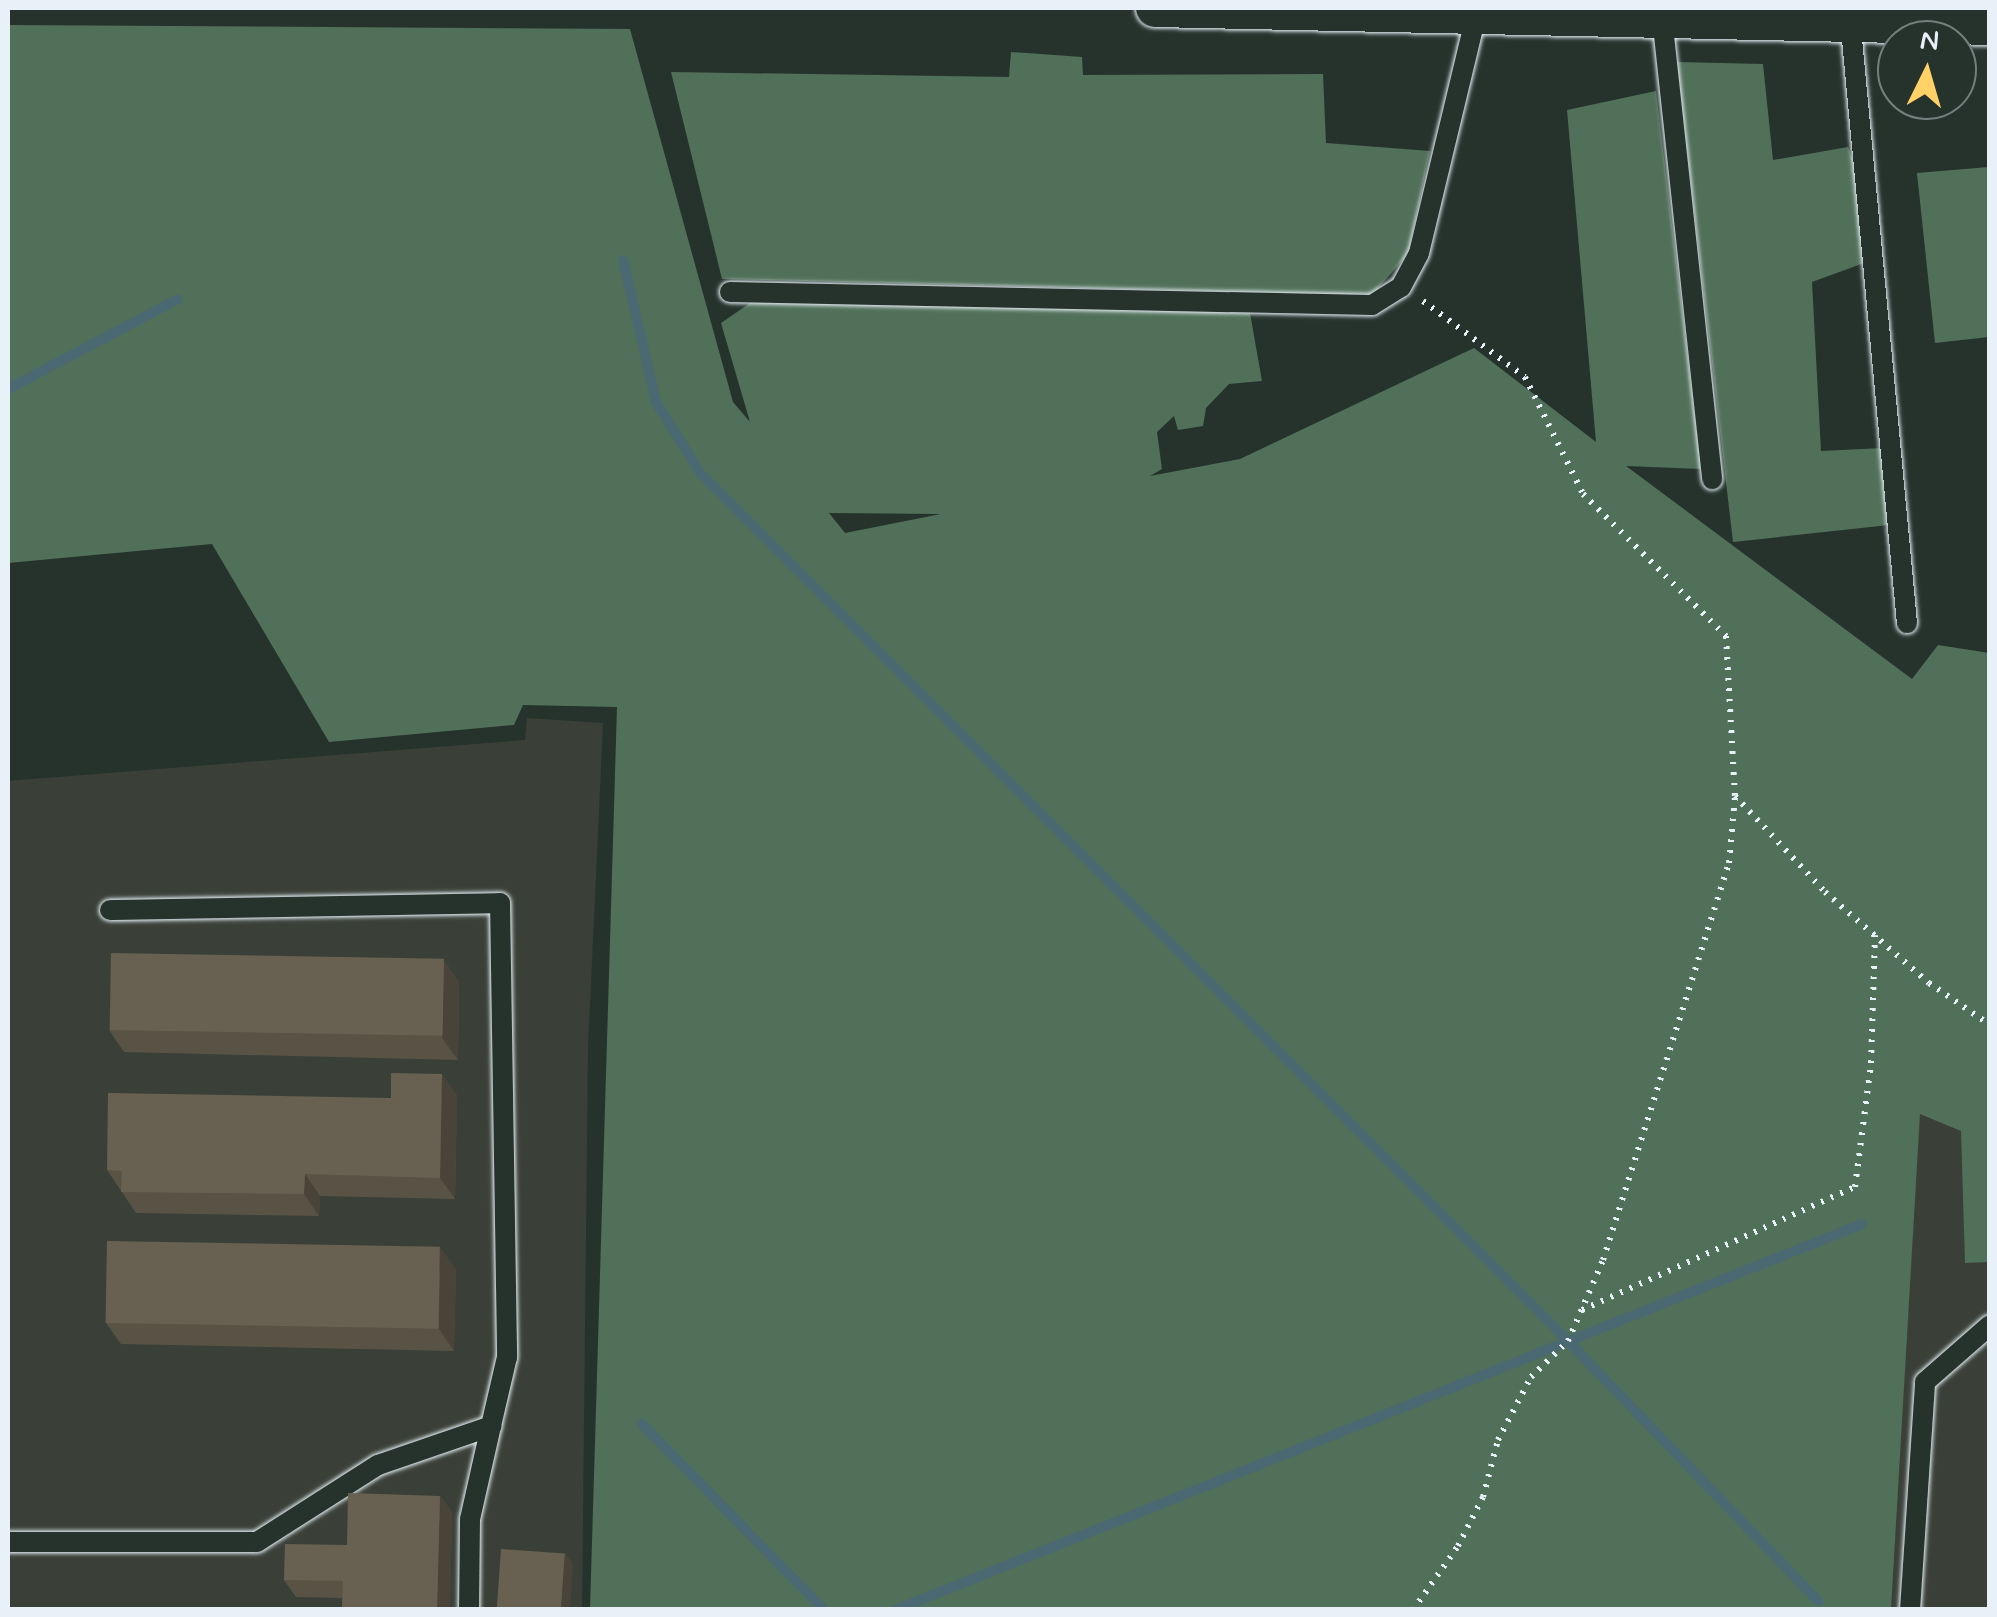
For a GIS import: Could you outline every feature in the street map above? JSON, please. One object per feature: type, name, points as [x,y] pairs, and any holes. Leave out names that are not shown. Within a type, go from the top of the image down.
[{"type":"street","points":[[1156,8],[1662,17],[1850,13],[1990,26]]},
{"type":"lane","points":[[730,292],[1372,305],[1402,285],[1418,253],[1477,11]]},
{"type":"lane","points":[[1850,13],[1907,623]]},
{"type":"lane","points":[[1662,17],[1712,479]]},
{"type":"lane","points":[[110,910],[500,904],[507,1357],[470,1518],[468,1610]]},
{"type":"lane","points":[[1910,1610],[1925,1382],[1990,1325]]},
{"type":"lane","points":[[8,1542],[258,1542],[378,1465],[491,1426]]},
{"type":"path","points":[[1402,285],[1524,377],[1583,494],[1726,636],[1735,796],[1729,862],[1603,1260],[1568,1342],[1531,1377],[1498,1440],[1483,1497],[1458,1546],[1413,1610]]},
{"type":"path","points":[[1735,796],[1874,935],[1990,1024]]},
{"type":"path","points":[[1581,1310],[1855,1187],[1871,1062],[1874,935]]},
{"type":"shaded area","points":[[527,718],[603,723],[588,1048],[582,1609],[8,1610],[8,781],[525,740]]},
{"type":"shaded area","points":[[1883,1082],[1989,1086],[1989,1609],[1856,1610]]},
{"type":"green space","points":[[8,25],[630,29],[733,402],[750,422],[721,323],[753,301],[1250,313],[1262,381],[1229,384],[1206,408],[1203,426],[1178,430],[1174,416],[1157,432],[1162,469],[1150,476],[1240,459],[1474,348],[1596,442],[1567,110],[1656,91],[1701,469],[1626,466],[1912,679],[1938,645],[1989,653],[1989,1262],[1965,1263],[1961,1131],[1920,1114],[1891,1609],[590,1609],[617,707],[523,705],[514,725],[329,742],[212,544],[8,563]],"holes":[[[829,513],[941,514],[845,533]]]},
{"type":"green space","points":[[1011,52],[1082,57],[1083,75],[1323,74],[1326,143],[1430,151],[1408,254],[1372,295],[722,279],[671,72],[1009,77]]},
{"type":"green space","points":[[1677,62],[1763,64],[1773,160],[1848,147],[1857,171],[1864,263],[1812,282],[1821,451],[1883,448],[1889,525],[1733,542]]},
{"type":"green space","points":[[1989,167],[1989,337],[1935,343],[1917,173]]},
{"type":"building","points":[[111,953],[444,959],[443,1036],[110,1030]]},
{"type":"building","points":[[391,1073],[442,1074],[440,1178],[305,1174],[304,1194],[121,1192],[122,1171],[107,1170],[108,1093],[391,1098]]},
{"type":"building","points":[[107,1241],[440,1247],[439,1329],[106,1323]]},
{"type":"building","points":[[348,1493],[440,1496],[437,1610],[342,1610],[343,1581],[284,1580],[285,1544],[347,1545]]},
{"type":"building","points":[[501,1549],[565,1553],[561,1610],[497,1610]]},
{"type":"waterway","points":[[623,260],[656,402],[701,474],[1568,1341],[1818,1601]]},
{"type":"waterway","points":[[8,389],[178,299]]},
{"type":"waterway","points":[[895,1610],[1862,1224]]},
{"type":"waterway","points":[[642,1424],[824,1610]]}]
